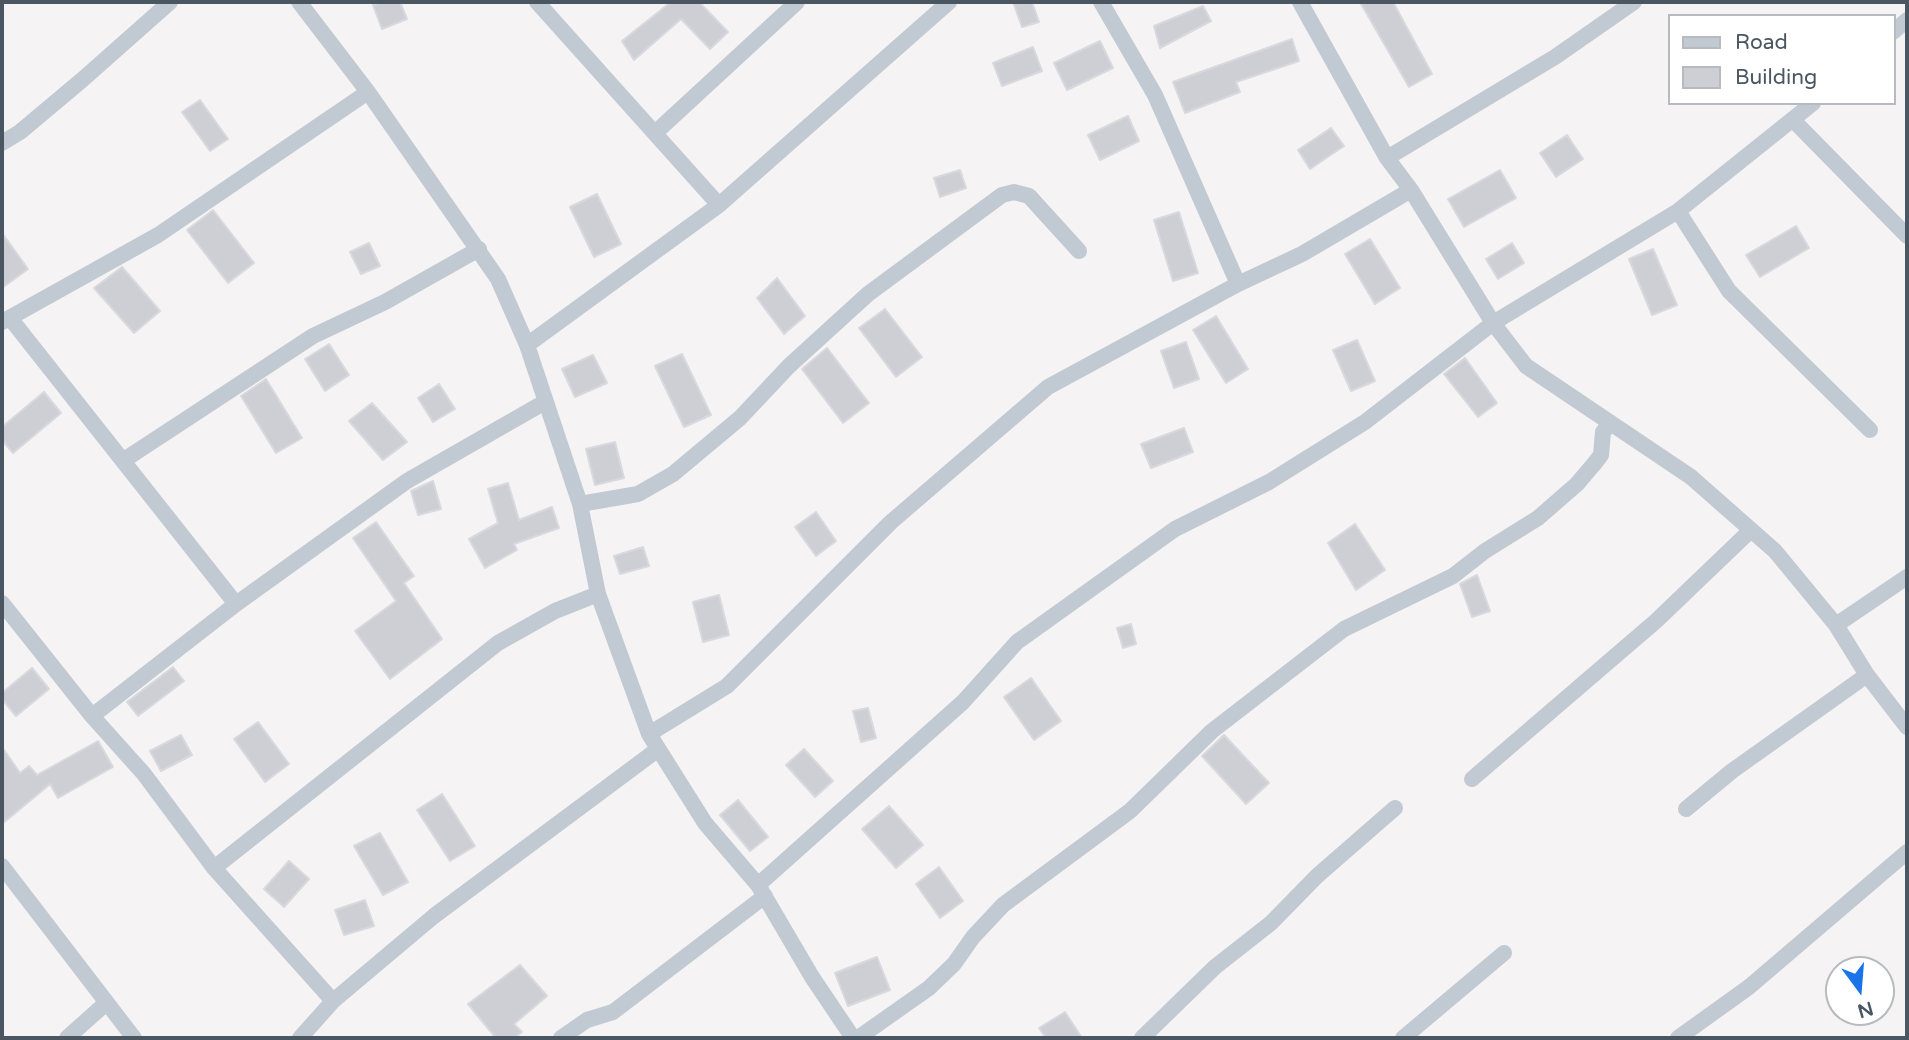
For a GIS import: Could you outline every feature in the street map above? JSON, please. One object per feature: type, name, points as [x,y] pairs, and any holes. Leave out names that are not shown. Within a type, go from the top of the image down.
[{"type":"street","points":[[2,143],[20,132],[72,89],[170,2]]},
{"type":"street","points":[[299,2],[369,92],[498,279],[527,345],[580,503],[598,594],[649,734],[705,823],[762,890],[812,977],[855,1038],[929,988],[954,964],[972,937],[1003,905],[1130,811],[1212,731],[1344,629],[1453,576],[1485,551],[1538,518],[1577,484],[1601,455],[1603,432],[1611,423]]},
{"type":"street","points":[[655,133],[797,2]]},
{"type":"street","points":[[527,345],[719,205],[949,2]]},
{"type":"street","points":[[1101,2],[1155,94],[1238,284]]},
{"type":"street","points":[[1300,2],[1387,158],[1411,190],[1493,323],[1535,373],[1691,477],[1775,551],[1836,625],[1867,675],[1907,727]]},
{"type":"street","points":[[1387,158],[1555,57],[1634,2]]},
{"type":"street","points":[[543,4],[719,205]]},
{"type":"street","points":[[236,604],[124,460],[6,320],[158,235],[369,92]]},
{"type":"street","points":[[561,1038],[587,1020],[613,1012],[762,890],[963,702],[1017,642],[1175,529],[1269,482],[1365,422],[1493,323],[1678,211],[1811,105]]},
{"type":"street","points":[[1793,120],[1907,236]]},
{"type":"street","points":[[649,734],[727,686],[891,522],[1048,387],[1238,284],[1302,254],[1411,190]]},
{"type":"street","points":[[580,503],[638,494],[673,474],[740,418],[789,366],[868,294],[1002,195],[1014,192],[1028,196],[1079,251]]},
{"type":"street","points":[[1678,211],[1729,291],[1870,430]]},
{"type":"street","points":[[124,460],[313,336],[384,302],[479,249]]},
{"type":"street","points":[[92,716],[236,604],[407,481],[545,402]]},
{"type":"street","points":[[1472,779],[1656,621],[1751,530]]},
{"type":"street","points":[[1836,625],[1907,577]]},
{"type":"street","points":[[214,868],[498,643],[555,611],[598,594]]},
{"type":"street","points":[[2,603],[92,716],[144,774],[214,868],[333,1001]]},
{"type":"street","points":[[1686,809],[1732,771],[1867,675]]},
{"type":"street","points":[[300,1038],[333,1001],[434,916],[657,750]]},
{"type":"street","points":[[1142,1038],[1215,967],[1271,923],[1317,876],[1395,808]]},
{"type":"street","points":[[1678,1038],[1749,987],[1907,852]]},
{"type":"street","points":[[2,866],[105,1004],[134,1038]]},
{"type":"street","points":[[1403,1038],[1504,953]]},
{"type":"street","points":[[67,1038],[105,1004]]},
{"type":"building","points":[[400,2],[407,19],[382,29],[373,5]]},
{"type":"building","points":[[671,2],[699,2],[728,32],[710,49],[681,19],[634,60],[622,41]]},
{"type":"building","points":[[1013,2],[1032,2],[1039,22],[1022,27]]},
{"type":"building","points":[[1360,2],[1393,2],[1432,74],[1409,87]]},
{"type":"building","points":[[1203,6],[1211,21],[1160,48],[1154,26]]},
{"type":"building","points":[[1292,39],[1299,61],[1236,82],[1240,92],[1185,113],[1173,82]]},
{"type":"building","points":[[1100,41],[1113,68],[1067,90],[1054,63]]},
{"type":"building","points":[[1033,47],[1042,71],[1002,86],[993,63]]},
{"type":"building","points":[[200,100],[228,139],[210,151],[182,112]]},
{"type":"building","points":[[1128,116],[1139,141],[1100,160],[1088,135]]},
{"type":"building","points":[[1331,128],[1344,146],[1310,169],[1298,150]]},
{"type":"building","points":[[1567,135],[1583,159],[1556,177],[1540,153]]},
{"type":"building","points":[[960,170],[966,188],[940,197],[934,178]]},
{"type":"building","points":[[1500,170],[1516,198],[1464,227],[1448,199]]},
{"type":"building","points":[[597,194],[621,244],[594,257],[570,207]]},
{"type":"building","points":[[213,210],[254,263],[228,283],[187,230]]},
{"type":"building","points":[[1179,212],[1198,273],[1173,281],[1154,220]]},
{"type":"building","points":[[1796,226],[1809,248],[1760,277],[1746,255]]},
{"type":"building","points":[[2,233],[28,269],[2,288]]},
{"type":"building","points":[[1370,239],[1400,288],[1375,304],[1345,254]]},
{"type":"building","points":[[369,243],[380,266],[361,274],[350,252]]},
{"type":"building","points":[[1512,243],[1524,263],[1498,279],[1486,259]]},
{"type":"building","points":[[1653,249],[1677,305],[1652,315],[1629,259]]},
{"type":"building","points":[[122,267],[160,311],[134,333],[94,288]]},
{"type":"building","points":[[777,278],[805,316],[784,334],[757,298]]},
{"type":"building","points":[[885,309],[922,357],[896,377],[859,328]]},
{"type":"building","points":[[1216,316],[1248,369],[1226,383],[1193,330]]},
{"type":"building","points":[[1357,340],[1375,381],[1351,391],[1333,350]]},
{"type":"building","points":[[1186,342],[1199,379],[1174,388],[1161,351]]},
{"type":"building","points":[[329,344],[349,375],[325,391],[305,359]]},
{"type":"building","points":[[827,348],[869,403],[843,423],[802,369]]},
{"type":"building","points":[[682,354],[711,415],[684,427],[655,366]]},
{"type":"building","points":[[593,355],[607,383],[575,397],[562,369]]},
{"type":"building","points":[[1465,358],[1497,403],[1478,417],[1444,374]]},
{"type":"building","points":[[266,379],[302,438],[276,453],[241,396]]},
{"type":"building","points":[[439,384],[455,409],[433,422],[418,398]]},
{"type":"building","points":[[44,392],[61,413],[13,453],[2,440],[2,427]]},
{"type":"building","points":[[372,403],[407,442],[383,460],[349,421]]},
{"type":"building","points":[[1184,428],[1193,452],[1151,468],[1141,444]]},
{"type":"building","points":[[615,442],[624,478],[595,485],[586,449]]},
{"type":"building","points":[[433,481],[441,509],[418,515],[411,491]]},
{"type":"building","points":[[508,483],[519,520],[552,507],[559,528],[514,544],[517,550],[485,568],[469,539],[498,523],[488,489]]},
{"type":"building","points":[[816,512],[836,541],[816,556],[795,527]]},
{"type":"building","points":[[376,522],[414,576],[404,583],[442,639],[390,679],[355,631],[396,601],[353,538]]},
{"type":"building","points":[[1355,524],[1385,570],[1356,590],[1328,543]]},
{"type":"building","points":[[643,547],[649,566],[620,574],[614,556]]},
{"type":"building","points":[[1477,575],[1490,611],[1472,617],[1460,584]]},
{"type":"building","points":[[719,595],[729,635],[703,642],[693,602]]},
{"type":"building","points":[[1131,624],[1136,644],[1123,648],[1117,628]]},
{"type":"building","points":[[173,667],[184,681],[138,716],[127,702]]},
{"type":"building","points":[[32,668],[49,689],[16,716],[2,699],[2,693]]},
{"type":"building","points":[[1031,678],[1061,721],[1034,740],[1004,697]]},
{"type":"building","points":[[868,708],[876,738],[861,742],[853,711]]},
{"type":"building","points":[[258,722],[289,764],[265,782],[234,739]]},
{"type":"building","points":[[181,735],[192,755],[161,771],[150,751]]},
{"type":"building","points":[[1224,735],[1269,783],[1246,804],[1202,756]]},
{"type":"building","points":[[98,741],[113,767],[58,798],[50,784],[2,824],[2,747],[20,773],[29,766],[37,775]]},
{"type":"building","points":[[804,749],[833,781],[815,797],[786,765]]},
{"type":"building","points":[[442,794],[475,846],[450,861],[417,810]]},
{"type":"building","points":[[738,800],[768,837],[750,851],[720,815]]},
{"type":"building","points":[[889,806],[923,845],[896,868],[862,829]]},
{"type":"building","points":[[380,833],[408,882],[383,895],[354,846]]},
{"type":"building","points":[[289,861],[309,879],[284,907],[264,889]]},
{"type":"building","points":[[939,867],[963,901],[940,918],[916,884]]},
{"type":"building","points":[[365,900],[374,926],[344,935],[335,910]]},
{"type":"building","points":[[877,957],[890,990],[848,1006],[835,973]]},
{"type":"building","points":[[520,965],[547,996],[514,1024],[522,1032],[514,1038],[496,1038],[468,1004]]},
{"type":"building","points":[[1065,1012],[1082,1038],[1046,1038],[1039,1028]]}]
